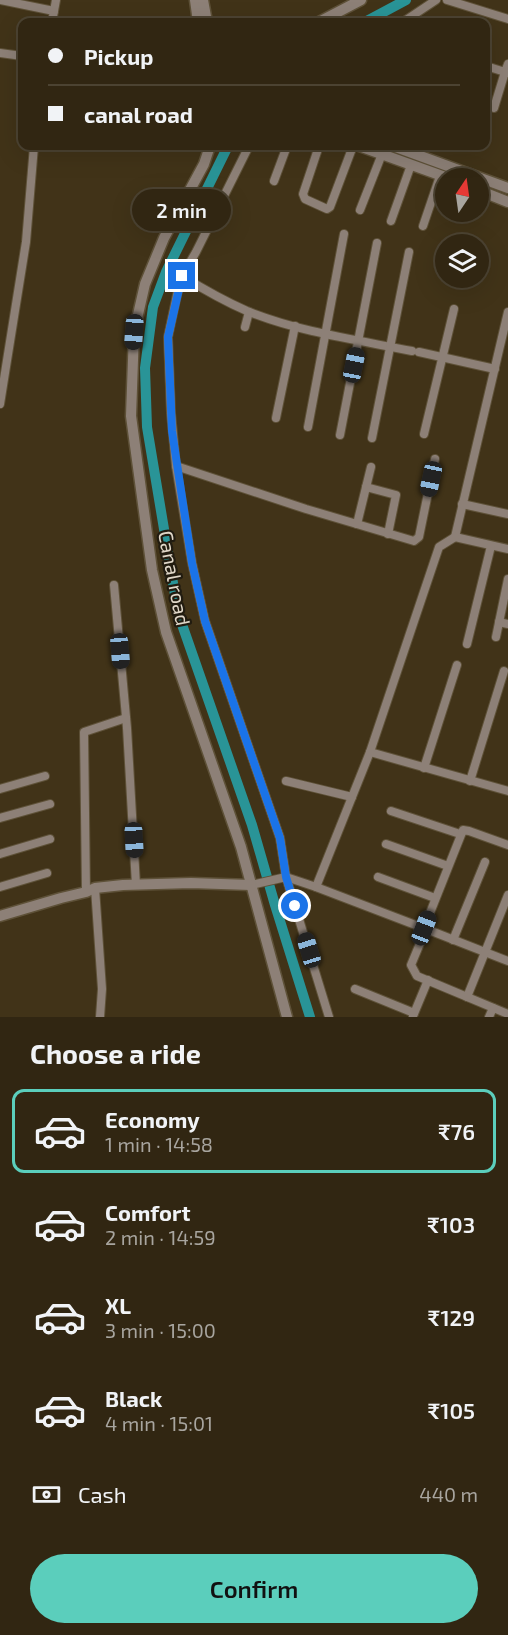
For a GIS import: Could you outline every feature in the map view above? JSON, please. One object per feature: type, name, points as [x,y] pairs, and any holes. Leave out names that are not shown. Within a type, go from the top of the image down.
[{"type":"street","points":[[0,0],[54,11]]},
{"type":"street","points":[[53,18],[56,0]]},
{"type":"street","points":[[195,0],[197,18]]},
{"type":"street","points":[[203,0],[206,18]]},
{"type":"street","points":[[327,18],[361,0]]},
{"type":"street","points":[[410,18],[436,0]]},
{"type":"street","points":[[447,0],[508,19]]},
{"type":"street","points":[[0,53],[18,55]]},
{"type":"street","points":[[490,67],[507,69],[494,108]]},
{"type":"street","points":[[0,404],[26,242],[34,150]]},
{"type":"street","name":"Canal road","points":[[209,150],[204,164],[164,238],[145,284],[134,332],[130,416],[152,570],[166,632],[255,884],[287,1017]]},
{"type":"street","name":"Canal road","points":[[247,150],[182,276],[168,337],[176,466],[192,563],[205,621],[280,838],[286,873],[329,1017]]},
{"type":"street","points":[[274,181],[286,150]]},
{"type":"street","points":[[318,150],[303,194],[305,200],[327,209],[330,207],[351,150]]},
{"type":"street","points":[[370,150],[435,174]]},
{"type":"street","points":[[404,150],[508,188]]},
{"type":"street","points":[[360,210],[382,154]]},
{"type":"street","points":[[391,221],[411,165]]},
{"type":"street","points":[[489,194],[508,202]]},
{"type":"street","points":[[423,226],[435,198]]},
{"type":"street","points":[[308,427],[344,234]]},
{"type":"street","points":[[340,435],[377,243]]},
{"type":"street","points":[[372,438],[409,252]]},
{"type":"street","points":[[182,276],[218,298],[249,312],[295,326],[495,369]]},
{"type":"street","points":[[424,434],[454,309]]},
{"type":"street","points":[[244,327],[249,312]]},
{"type":"street","points":[[316,887],[369,752],[439,547],[455,537],[508,312]]},
{"type":"street","points":[[276,418],[295,326]]},
{"type":"street","points":[[176,466],[357,525],[414,541],[419,537],[435,459]]},
{"type":"street","points":[[357,525],[371,467]]},
{"type":"street","points":[[366,487],[396,495],[388,534]]},
{"type":"street","points":[[462,504],[508,514]]},
{"type":"street","points":[[455,537],[508,549]]},
{"type":"street","points":[[467,644],[491,546]]},
{"type":"street","points":[[495,637],[503,623],[508,579]]},
{"type":"street","points":[[114,585],[126,718],[136,885]]},
{"type":"street","points":[[424,768],[457,665]]},
{"type":"street","points":[[470,781],[504,670]]},
{"type":"street","points":[[100,1017],[102,989],[91,890],[84,732],[126,718]]},
{"type":"street","points":[[369,752],[508,791]]},
{"type":"street","points":[[0,789],[45,776]]},
{"type":"street","points":[[286,780],[352,797]]},
{"type":"street","points":[[0,819],[50,804]]},
{"type":"street","points":[[391,812],[460,834]]},
{"type":"street","points":[[508,845],[463,830],[411,965],[417,976],[508,1014]]},
{"type":"street","points":[[0,854],[50,839]]},
{"type":"street","points":[[386,844],[448,866]]},
{"type":"street","points":[[453,940],[485,862]]},
{"type":"street","points":[[0,887],[47,873]]},
{"type":"street","points":[[0,916],[91,890],[136,885],[255,884],[286,873],[316,887],[508,962]]},
{"type":"street","points":[[378,876],[435,898]]},
{"type":"street","points":[[467,997],[508,895]]},
{"type":"street","points":[[355,989],[413,1015],[428,980]]},
{"type":"street","points":[[489,1017],[493,1008]]},
{"type":"waterway","points":[[372,18],[406,0]]},
{"type":"waterway","points":[[226,150],[166,272],[153,307],[145,368],[147,427],[178,613],[252,825],[310,1017]]},
{"type":"route","points":[[182,276],[168,337],[172,431],[192,563],[205,621],[280,838],[286,877],[295,906]]}]
